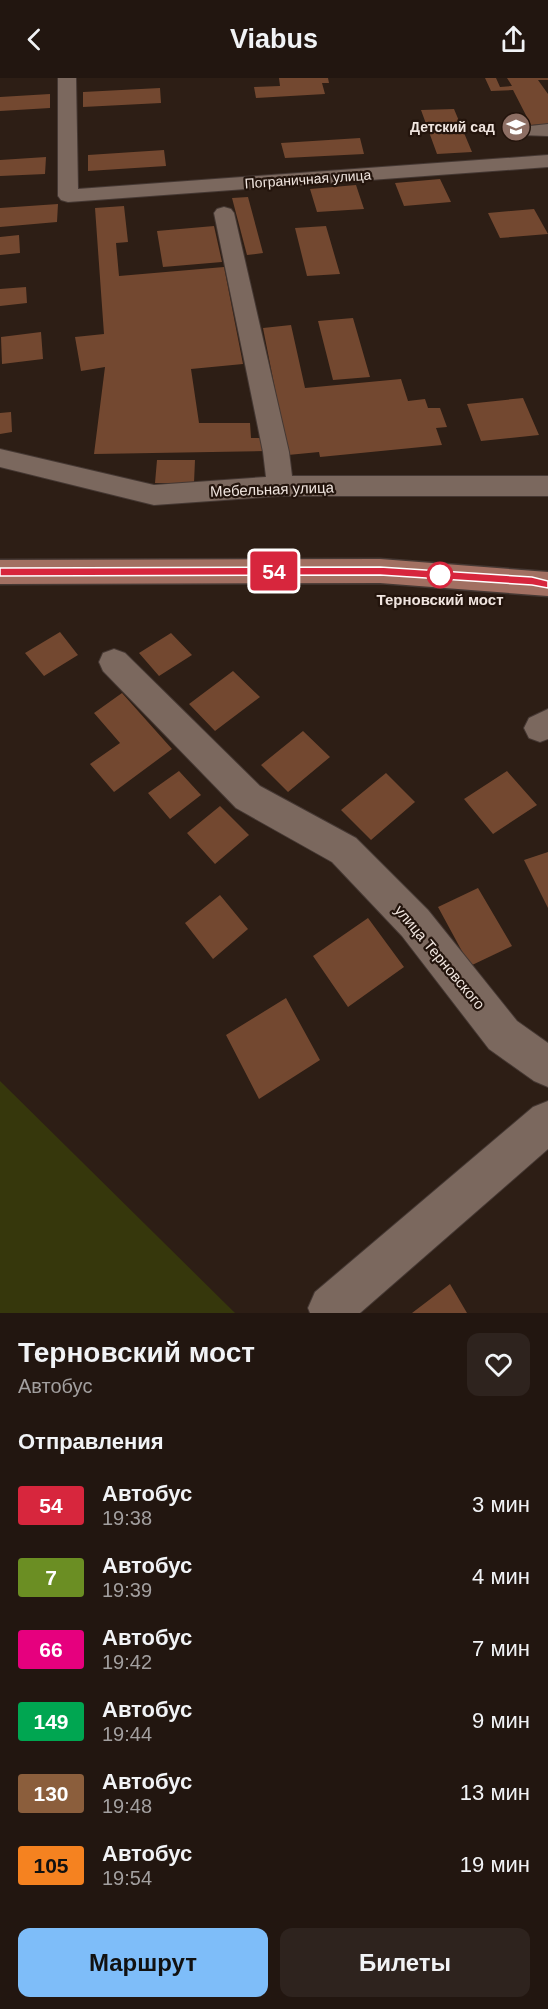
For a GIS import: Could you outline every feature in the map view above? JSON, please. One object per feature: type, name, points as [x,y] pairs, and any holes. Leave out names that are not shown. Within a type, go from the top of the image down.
[{"type":"main road","points":[[0,572],[380,571],[548,584]]},
{"type":"street","name":"Пограничная улица","points":[[67,78],[68,196],[548,161]]},
{"type":"street","points":[[528,131],[548,130]]},
{"type":"street","points":[[224,213],[276,452],[280,486]]},
{"type":"street","name":"Мебельная улица","points":[[0,458],[154,495],[280,486],[548,486]]},
{"type":"street","name":"улица Терновского","points":[[114,663],[248,797],[344,850],[415,923],[503,1035],[548,1067]]},
{"type":"street","points":[[331,1308],[548,1122]]},
{"type":"shaded area","points":[[0,1081],[235,1313],[0,1313]]},
{"type":"building","points":[[279,78],[328,78],[329,83],[322,83],[325,94],[256,98],[254,87],[280,86]]},
{"type":"building","points":[[485,78],[496,78],[500,87],[512,86],[507,78],[548,78],[548,80],[538,80],[548,94],[548,124],[531,125],[513,90],[491,91]]},
{"type":"building","points":[[160,88],[161,103],[83,107],[83,92]]},
{"type":"building","points":[[50,94],[50,108],[0,111],[0,97]]},
{"type":"building","points":[[454,109],[472,152],[437,154],[421,110]]},
{"type":"building","points":[[360,138],[364,154],[285,158],[281,143]]},
{"type":"building","points":[[164,150],[166,166],[88,171],[88,155]]},
{"type":"building","points":[[46,157],[45,174],[0,176],[0,160]]},
{"type":"building","points":[[440,179],[451,202],[404,206],[395,183]]},
{"type":"building","points":[[356,185],[364,209],[317,212],[310,189]]},
{"type":"building","points":[[248,197],[263,253],[247,255],[232,198]]},
{"type":"building","points":[[58,204],[57,222],[0,227],[0,208]]},
{"type":"building","points":[[124,206],[128,242],[116,243],[119,276],[224,267],[243,364],[191,369],[199,423],[250,423],[251,438],[266,438],[266,451],[94,454],[105,367],[81,371],[75,337],[104,334],[95,208]]},
{"type":"building","points":[[534,209],[548,234],[500,238],[488,213]]},
{"type":"building","points":[[214,226],[222,262],[163,267],[157,231]]},
{"type":"building","points":[[326,226],[340,274],[307,276],[295,228]]},
{"type":"building","points":[[19,235],[20,253],[0,255],[0,237]]},
{"type":"building","points":[[26,287],[27,303],[0,306],[0,289]]},
{"type":"building","points":[[353,318],[370,377],[333,380],[318,321]]},
{"type":"building","points":[[291,325],[305,388],[401,379],[408,401],[425,399],[428,408],[440,408],[447,427],[436,428],[442,445],[320,457],[319,452],[288,455],[263,328]]},
{"type":"building","points":[[41,332],[43,359],[2,364],[1,337]]},
{"type":"building","points":[[523,398],[539,435],[481,441],[467,404]]},
{"type":"building","points":[[11,412],[12,432],[0,434],[0,413]]},
{"type":"building","points":[[157,460],[195,460],[194,483],[155,483]]},
{"type":"building","points":[[60,632],[78,655],[44,676],[25,653]]},
{"type":"building","points":[[171,633],[192,655],[159,676],[139,653]]},
{"type":"building","points":[[233,671],[260,697],[215,731],[189,704]]},
{"type":"building","points":[[122,693],[172,749],[114,792],[90,764],[120,743],[94,713]]},
{"type":"building","points":[[303,731],[330,757],[288,792],[261,765]]},
{"type":"building","points":[[179,771],[201,795],[170,819],[148,793]]},
{"type":"building","points":[[507,771],[537,805],[493,834],[464,799]]},
{"type":"building","points":[[386,773],[415,802],[371,840],[341,810]]},
{"type":"building","points":[[220,806],[249,835],[215,864],[187,833]]},
{"type":"building","points":[[548,852],[548,908],[524,860]]},
{"type":"building","points":[[478,888],[512,946],[470,966],[438,907]]},
{"type":"building","points":[[220,895],[248,929],[213,959],[185,923]]},
{"type":"building","points":[[368,918],[404,967],[348,1007],[313,956]]},
{"type":"building","points":[[286,998],[320,1060],[259,1099],[226,1035]]},
{"type":"building","points":[[450,1284],[467,1313],[412,1313]]},
{"type":"bus line","name":"54","points":[[0,572],[380,571],[548,584]]},
{"type":"place","name":"Детский сад","points":[[516,127]]},
{"type":"place","name":"Терновский мост","points":[[440,575]]}]
